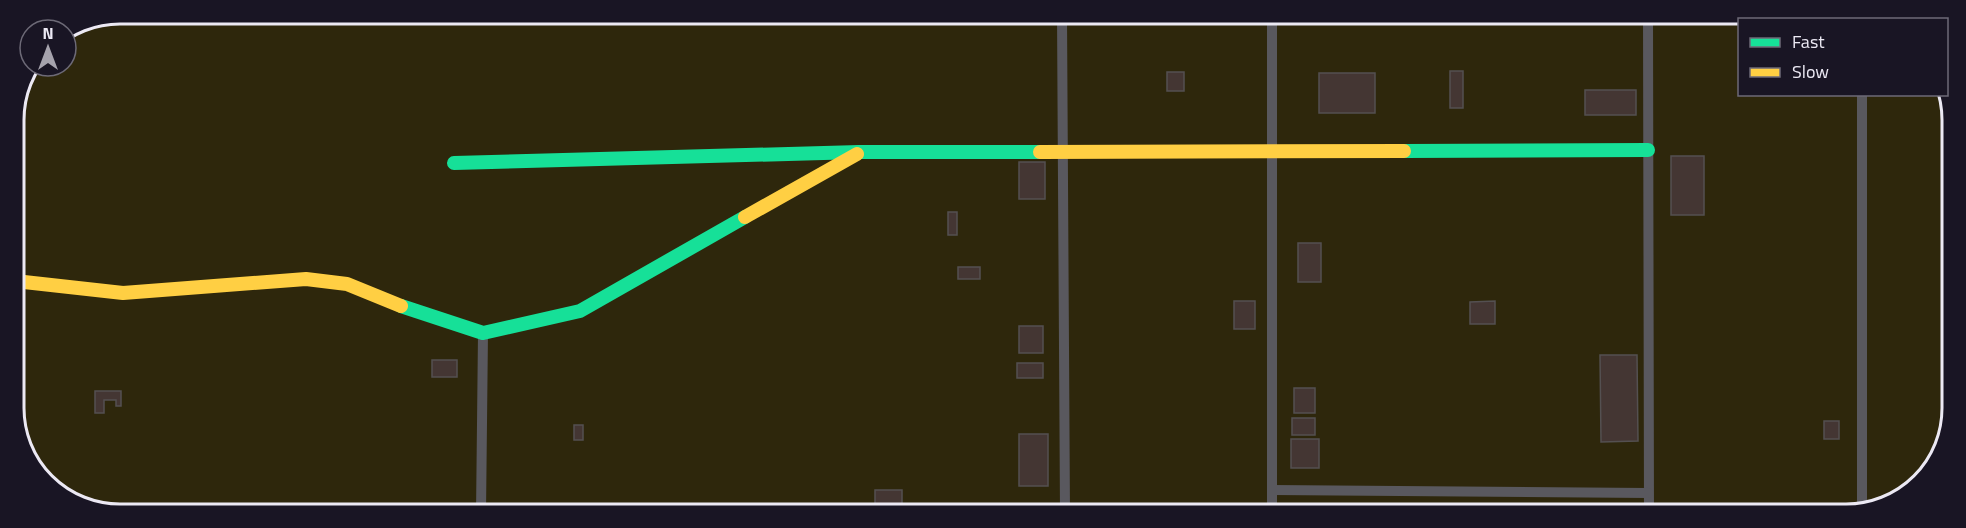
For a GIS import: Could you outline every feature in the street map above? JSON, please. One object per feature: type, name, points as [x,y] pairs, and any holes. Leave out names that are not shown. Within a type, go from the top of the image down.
[{"type":"street","points":[[1062,24],[1065,504]]},
{"type":"street","points":[[1272,24],[1272,504]]},
{"type":"street","points":[[1648,24],[1648,504]]},
{"type":"street","points":[[1862,96],[1862,502]]},
{"type":"street","points":[[454,163],[859,152],[1648,150]]},
{"type":"street","points":[[24,282],[123,293],[195,290],[306,279],[347,284],[386,301],[483,333],[580,310],[859,152]]},
{"type":"street","points":[[481,504],[483,333]]},
{"type":"street","points":[[1272,490],[1648,494]]},
{"type":"sand","points":[[120,24],[1738,24],[1738,96],[1939,96],[1942,120],[1942,408],[1940,427],[1929,456],[1909,480],[1883,497],[1852,504],[120,504],[101,502],[78,494],[52,476],[34,450],[26,427],[24,408],[24,114],[34,78],[78,78],[78,34],[101,26]]},
{"type":"building","points":[[1450,71],[1463,71],[1463,108],[1450,108]]},
{"type":"building","points":[[1167,72],[1184,72],[1184,91],[1167,91]]},
{"type":"building","points":[[1319,73],[1375,73],[1375,113],[1319,113]]},
{"type":"building","points":[[1585,90],[1636,90],[1636,115],[1585,115]]},
{"type":"building","points":[[1671,156],[1704,156],[1704,215],[1671,215]]},
{"type":"building","points":[[1019,162],[1045,162],[1045,199],[1019,199]]},
{"type":"building","points":[[948,212],[957,212],[957,235],[948,235]]},
{"type":"building","points":[[1298,243],[1321,243],[1321,282],[1298,282]]},
{"type":"building","points":[[958,267],[980,267],[980,279],[958,279]]},
{"type":"building","points":[[1234,301],[1255,301],[1255,329],[1234,329]]},
{"type":"building","points":[[1495,301],[1495,324],[1470,324],[1470,302]]},
{"type":"building","points":[[1019,326],[1043,326],[1043,353],[1019,353]]},
{"type":"building","points":[[1600,355],[1637,355],[1638,441],[1601,442]]},
{"type":"building","points":[[432,360],[457,360],[457,377],[432,377]]},
{"type":"building","points":[[1017,363],[1043,363],[1043,378],[1017,378]]},
{"type":"building","points":[[1294,388],[1315,388],[1315,413],[1294,413]]},
{"type":"building","points":[[95,391],[121,391],[121,406],[116,406],[116,400],[104,400],[104,413],[95,413]]},
{"type":"building","points":[[1292,418],[1315,418],[1315,435],[1292,435]]},
{"type":"building","points":[[1824,421],[1839,421],[1839,439],[1824,439]]},
{"type":"building","points":[[574,425],[583,425],[583,440],[574,440]]},
{"type":"building","points":[[1019,434],[1048,434],[1048,486],[1019,486]]},
{"type":"building","points":[[1291,439],[1319,439],[1319,468],[1291,468]]},
{"type":"building","points":[[875,490],[902,490],[902,504],[875,504]]},
{"type":"traffic: fast","points":[[1404,151],[1648,150]]},
{"type":"traffic: fast","points":[[454,163],[859,152],[1040,152]]},
{"type":"traffic: fast","points":[[401,306],[483,333],[580,311],[745,217]]},
{"type":"traffic: slow","points":[[1040,152],[1404,151]]},
{"type":"traffic: slow","points":[[745,217],[857,154]]},
{"type":"traffic: slow","points":[[24,282],[123,293],[306,279],[347,284],[401,306]]}]
